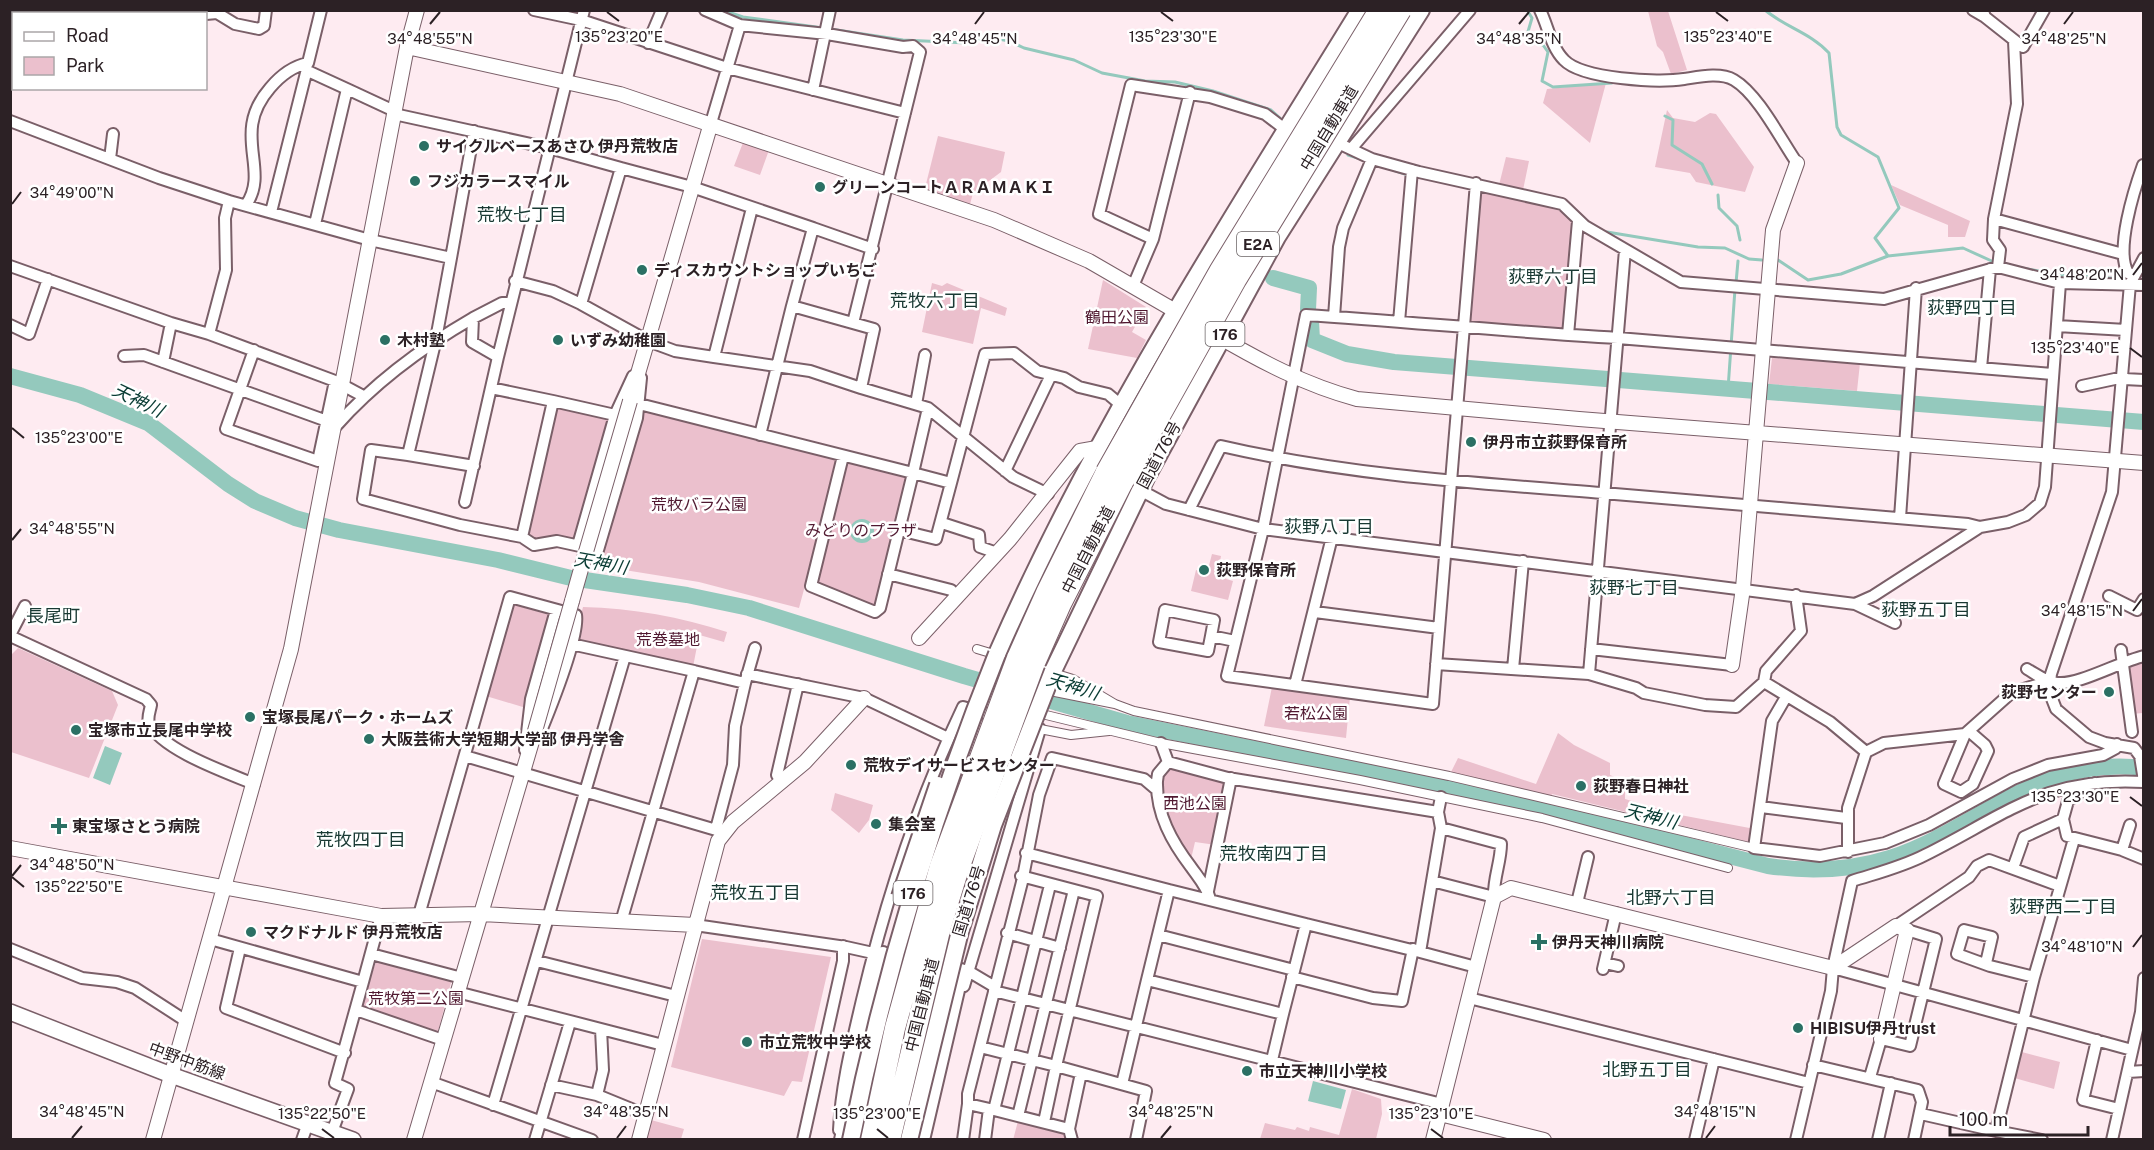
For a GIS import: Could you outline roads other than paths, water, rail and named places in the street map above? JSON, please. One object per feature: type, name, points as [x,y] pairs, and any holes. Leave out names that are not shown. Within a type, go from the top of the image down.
[{"type":"highway","name":"176","points":[[851,1140],[905,916],[978,702],[1027,586],[1097,448],[1175,311],[1360,10]]},
{"type":"highway","name":"中国自動車道","points":[[1129,481],[1214,280],[1379,10]]},
{"type":"highway","name":"中国自動車道","points":[[890,1140],[951,893],[1046,593],[1129,481],[1236,280],[1401,10]]},
{"type":"highway","name":"国道176号","points":[[909,1140],[960,931],[993,825],[1034,731],[1053,670],[1129,481],[1222,339],[1277,237],[1344,146],[1421,10]]},
{"type":"highway","name":"中国自動車道","points":[[870,1140],[898,1018],[939,866],[1025,661]]},
{"type":"highway","points":[[841,1140],[877,951],[933,796],[978,702]]},
{"type":"highway","points":[[922,1140],[963,974],[1034,731]]},
{"type":"main road","name":"中野中筋線","points":[[10,1012],[171,1075],[353,1140]]},
{"type":"street","points":[[213,13],[235,24],[260,29],[264,26],[266,10]]},
{"type":"street","points":[[271,213],[321,10]]},
{"type":"street","points":[[153,1140],[291,649],[314,539],[339,383],[370,240],[407,48],[417,10]]},
{"type":"street","points":[[534,10],[582,15],[648,43],[727,68],[904,113]]},
{"type":"street","points":[[648,43],[662,10]]},
{"type":"street","points":[[705,10],[722,14],[740,25],[827,34],[903,47],[913,46],[920,52],[853,323]]},
{"type":"street","points":[[813,90],[827,34],[830,10]]},
{"type":"street","points":[[1470,10],[1344,146],[1372,159],[1412,170],[1562,204],[1578,221],[1675,280],[1884,299],[1916,288],[1994,268],[2060,283],[2132,280],[2144,285]]},
{"type":"street","points":[[1540,10],[1554,45],[1564,60],[1579,70],[1674,81],[1705,77],[1732,78],[1747,90],[1797,164],[1773,230],[1743,588],[1732,665],[1591,649]]},
{"type":"street","points":[[1973,10],[1984,14],[2014,41],[2023,46],[2044,10]]},
{"type":"street","points":[[465,502],[509,303],[582,15]]},
{"type":"street","points":[[578,545],[615,415],[642,359],[648,341],[740,25]]},
{"type":"street","points":[[1981,369],[1994,268],[2000,250],[1993,240],[1994,219],[2017,104],[2014,41]]},
{"type":"street","points":[[407,48],[620,94],[711,123],[1022,232],[1089,261],[1222,339],[1294,377],[1357,399],[2144,463]]},
{"type":"street","points":[[307,68],[310,72],[390,109],[394,114],[549,148],[692,187],[873,249]]},
{"type":"street","points":[[246,205],[255,183],[250,147],[254,111],[276,80],[307,68]]},
{"type":"street","points":[[1152,239],[1099,214],[1131,85],[1190,92],[1265,114],[1286,130]]},
{"type":"street","points":[[315,224],[347,89]]},
{"type":"street","points":[[1133,286],[1152,239],[1190,92]]},
{"type":"street","points":[[10,121],[229,201],[370,240],[451,258]]},
{"type":"street","points":[[408,455],[436,339],[474,131]]},
{"type":"street","points":[[110,159],[113,134]]},
{"type":"street","points":[[1334,318],[1339,247],[1343,228],[1372,159]]},
{"type":"street","points":[[2132,280],[2125,267],[2124,254],[2131,205],[2143,165]]},
{"type":"street","points":[[581,304],[621,168]]},
{"type":"street","points":[[1399,322],[1412,170]]},
{"type":"street","points":[[1476,183],[1464,327],[1458,408],[1433,704],[1227,676],[1263,529],[1306,315],[1334,318],[1399,322],[1464,327],[1568,335],[1617,338],[2052,374]]},
{"type":"street","points":[[209,333],[226,270],[225,218],[229,201]]},
{"type":"street","points":[[714,357],[752,208]]},
{"type":"street","points":[[1994,219],[2124,254]]},
{"type":"street","points":[[1568,335],[1578,221]]},
{"type":"street","points":[[760,435],[813,228]]},
{"type":"street","points":[[1588,674],[1599,572],[1609,421],[1625,250]]},
{"type":"street","points":[[1796,1140],[1831,991],[1833,968],[1852,881],[1892,870],[1917,859],[2035,796],[2066,786],[2097,781],[2144,782],[2140,756],[2134,748],[2089,737],[2056,709],[2050,697],[2049,681],[2109,504],[2116,460],[2132,280],[2144,258]]},
{"type":"street","points":[[10,266],[171,323],[209,333],[339,383],[363,396]]},
{"type":"street","points":[[10,325],[29,334],[48,279]]},
{"type":"street","points":[[515,281],[553,291],[648,341],[675,351],[810,371],[928,408],[964,435],[1005,471],[1048,494]]},
{"type":"street","points":[[1189,510],[1221,446],[1276,459],[1451,481],[1900,518],[1980,527],[2008,522],[2026,515],[2040,503],[2045,487],[2060,283]]},
{"type":"street","points":[[1900,518],[1916,288]]},
{"type":"street","points":[[254,350],[226,429],[318,461],[332,424],[363,396],[436,339],[502,303],[509,303]]},
{"type":"street","points":[[792,306],[876,332],[861,388]]},
{"type":"street","points":[[473,318],[472,342],[498,357]]},
{"type":"street","points":[[163,362],[171,323]]},
{"type":"street","points":[[2057,326],[2126,330]]},
{"type":"street","points":[[899,530],[936,539],[985,354],[1014,353],[1036,371],[1052,375],[1079,387],[1108,394],[1121,405]]},
{"type":"street","points":[[124,357],[144,355],[239,392],[332,424]]},
{"type":"street","points":[[916,404],[925,355]]},
{"type":"street","points":[[474,466],[370,450],[363,499],[460,525],[522,537],[534,545],[557,541],[598,550],[635,403],[642,359]]},
{"type":"street","points":[[1005,471],[1052,375]]},
{"type":"street","points":[[2082,386],[2124,378],[2144,380]]},
{"type":"street","points":[[491,388],[615,415]]},
{"type":"street","points":[[522,537],[553,401]]},
{"type":"street","points":[[635,403],[951,483]]},
{"type":"street","points":[[414,1140],[574,594],[635,403]]},
{"type":"street","points":[[843,456],[811,586],[875,612],[880,608],[928,408]]},
{"type":"street","points":[[919,638],[1048,494],[1080,451],[1097,448],[1129,481],[1166,504],[1263,529],[1796,595],[1855,604],[1895,623]]},
{"type":"street","points":[[942,523],[973,531],[979,535],[980,548],[997,553]]},
{"type":"street","points":[[1855,604],[1873,596],[1980,527]]},
{"type":"street","points":[[1295,686],[1332,537]]},
{"type":"street","points":[[1513,669],[1523,561]]},
{"type":"street","points":[[888,574],[951,590],[957,596]]},
{"type":"street","points":[[1436,664],[1588,674],[1636,688],[1644,693],[1705,705],[1736,707],[1764,682],[1766,671],[1801,631],[1796,595]]},
{"type":"street","points":[[2109,596],[2137,610],[2144,599]]},
{"type":"street","points":[[418,915],[510,597],[576,615],[571,644],[551,709],[522,772]]},
{"type":"street","points":[[25,606],[10,636],[146,699],[151,705],[148,718],[150,725],[169,745],[254,784]]},
{"type":"street","points":[[522,772],[531,699],[556,610]]},
{"type":"street","points":[[1165,610],[1214,621],[1212,636],[1208,651],[1159,642],[1165,610]]},
{"type":"street","points":[[1315,612],[1439,628]]},
{"type":"street","points":[[1212,636],[1235,641]]},
{"type":"street","points":[[571,644],[694,671],[798,684],[864,698],[948,738]]},
{"type":"street","points":[[639,1140],[718,842],[734,765],[735,726],[755,648]]},
{"type":"street","points":[[977,649],[1073,679],[1115,704],[1208,727],[1513,790],[1611,816],[1754,848],[1820,856],[1885,843],[1929,825],[2013,779],[2048,765],[2074,758],[2103,755],[2116,748],[2117,744]]},
{"type":"street","points":[[2122,655],[2132,732]]},
{"type":"street","points":[[1848,852],[1846,818],[1866,752],[1884,743],[1967,733],[1985,745],[1988,751],[1973,784],[1961,792],[1944,784],[1967,733],[2011,693],[2049,681],[2073,681],[2122,655],[2144,656]]},
{"type":"street","points":[[493,1105],[625,657]]},
{"type":"street","points":[[2027,669],[2049,681]]},
{"type":"street","points":[[621,922],[694,671]]},
{"type":"street","points":[[1764,682],[1830,722],[1866,752]]},
{"type":"street","points":[[782,782],[777,775],[798,684]]},
{"type":"street","points":[[1055,692],[1105,705],[1115,704]]},
{"type":"street","points":[[1754,848],[1772,722],[1786,697]]},
{"type":"street","points":[[720,830],[805,762],[864,698]]},
{"type":"street","points":[[877,951],[916,813],[963,707],[1034,731],[1071,735],[1111,730]]},
{"type":"street","points":[[1046,715],[1161,743],[1542,818],[1728,868]]},
{"type":"street","points":[[1161,743],[1168,762]]},
{"type":"street","points":[[465,756],[720,830]]},
{"type":"street","points":[[963,1140],[968,1094],[1039,795],[1052,758],[1144,779],[1157,790]]},
{"type":"street","points":[[1168,762],[1231,778],[1438,812]]},
{"type":"street","points":[[1168,762],[1158,774],[1157,790],[1161,814],[1171,837],[1209,895]]},
{"type":"street","points":[[1209,895],[1231,778]]},
{"type":"street","points":[[2097,781],[2068,801],[2063,819],[2067,836],[2122,850],[2144,859]]},
{"type":"street","points":[[1158,935],[1373,998],[1402,1001],[1417,950],[1432,881],[1441,828],[1438,812],[1441,797]]},
{"type":"street","points":[[1761,807],[1846,818]]},
{"type":"street","points":[[2013,868],[2024,837],[2063,819]]},
{"type":"street","points":[[2122,850],[2130,825]]},
{"type":"street","points":[[1433,1140],[1494,897],[1501,844],[1441,828]]},
{"type":"street","points":[[1996,1131],[2034,977],[2074,839]]},
{"type":"street","points":[[10,848],[381,916],[481,914],[695,925],[877,951],[963,974],[994,989],[1021,997],[1272,1060],[1441,1109],[1500,1134],[1544,1140]]},
{"type":"street","points":[[1026,853],[1169,890],[1209,895],[1306,924],[1417,950],[1476,967]]},
{"type":"street","points":[[1577,903],[1588,857]]},
{"type":"street","points":[[1833,968],[1901,928],[1969,877],[1977,866],[1989,860],[2060,885]]},
{"type":"street","points":[[1021,876],[1097,896],[1044,1122]]},
{"type":"street","points":[[1432,881],[1494,897],[1506,890],[1517,888],[1833,968],[2133,1050]]},
{"type":"street","points":[[985,1140],[1050,885]]},
{"type":"street","points":[[1018,1116],[1048,1004],[1074,890]]},
{"type":"street","points":[[1122,1084],[1169,890]]},
{"type":"street","points":[[1616,913],[1604,966],[1618,966]]},
{"type":"street","points":[[332,1132],[348,1089],[334,1083],[345,1053],[381,916]]},
{"type":"street","points":[[1272,1060],[1306,924]]},
{"type":"street","points":[[1870,1077],[1893,985],[1901,928]]},
{"type":"street","points":[[1881,1039],[1910,1046],[1936,939],[1901,928]]},
{"type":"street","points":[[1007,933],[1060,948]]},
{"type":"street","points":[[210,939],[363,982]]},
{"type":"street","points":[[803,1140],[843,961],[843,946]]},
{"type":"street","points":[[240,948],[226,1008],[345,1053]]},
{"type":"street","points":[[10,949],[82,978],[117,982],[135,988],[186,1022]]},
{"type":"street","points":[[370,954],[462,978]]},
{"type":"street","points":[[537,961],[676,996]]},
{"type":"street","points":[[1986,963],[2034,977]]},
{"type":"street","points":[[2112,1140],[2141,1012],[2144,978]]},
{"type":"street","points":[[1147,980],[1283,1014]]},
{"type":"street","points":[[457,992],[663,1045]]},
{"type":"street","points":[[1469,998],[1809,1083]]},
{"type":"street","points":[[356,1010],[443,1040]]},
{"type":"street","points":[[535,1140],[570,1022]]},
{"type":"street","points":[[597,1095],[603,1070],[601,1029]]},
{"type":"street","points":[[2097,1040],[2083,1100],[2119,1109]]},
{"type":"street","points":[[980,1047],[1033,1059],[1146,1091],[1136,1140]]},
{"type":"street","points":[[1695,1140],[1714,1059]]},
{"type":"street","points":[[1813,1065],[1918,1090],[1922,1102],[1914,1140]]},
{"type":"street","points":[[2128,1072],[2144,1071]]},
{"type":"street","points":[[968,1104],[1044,1122],[1070,1134],[1081,1073]]},
{"type":"street","points":[[431,1082],[592,1140]]},
{"type":"street","points":[[1878,1140],[1892,1083]]},
{"type":"street","points":[[551,1085],[597,1095],[646,1115]]},
{"type":"street","points":[[1921,1114],[2042,1140]]},
{"type":"street","points":[[302,1140],[309,1123]]},
{"type":"waterway","points":[[722,10],[743,17],[823,28]]},
{"type":"waterway","points":[[1527,10],[1532,18],[1527,35],[1529,41],[1543,45],[1548,52],[1542,81],[1553,87],[1612,83]]},
{"type":"waterway","points":[[1765,10],[1814,40],[1829,53],[1837,127],[1841,135],[1878,157],[1899,208],[1875,238],[1888,256],[1963,248],[1996,263]]},
{"type":"waterway","points":[[830,29],[903,40],[967,43],[988,37],[1009,41],[1024,48],[1074,60],[1102,73],[1145,81],[1175,82],[1213,91],[1271,110],[1280,118]]},
{"type":"waterway","points":[[1665,116],[1673,120],[1672,145],[1702,164],[1712,184]]},
{"type":"waterway","points":[[1348,155],[1361,159]]},
{"type":"waterway","points":[[1393,170],[1405,174]]},
{"type":"waterway","points":[[1718,195],[1719,208],[1737,226],[1740,240]]},
{"type":"waterway","points":[[1607,232],[1698,247],[1725,248],[1749,259],[1762,260]]},
{"type":"waterway","points":[[1778,260],[1808,280],[1841,274],[1888,256]]},
{"type":"waterway","points":[[1736,283],[1738,261]]},
{"type":"waterway","points":[[2017,267],[2060,275],[2127,279]]},
{"type":"waterway","points":[[1273,278],[1309,288],[1308,310]]},
{"type":"waterway","points":[[1728,389],[1735,289]]},
{"type":"waterway","points":[[1311,321],[1312,340],[1347,354],[1394,362],[2144,422]]},
{"type":"waterway","name":"天神川","points":[[10,376],[80,395],[148,423],[228,484],[255,501],[295,518],[339,530],[498,560],[571,578],[687,595],[749,608],[964,676],[1127,723],[1520,802],[1768,866],[1829,869],[1875,862],[1923,845],[2040,783],[2072,772],[2106,767],[2144,768]]},
{"type":"railway","points":[[10,71],[12,66]]},
{"type":"railway","points":[[10,88],[12,84]]},
{"type":"place","name":"サイクルベースあさひ 伊丹荒牧店","points":[[424,146]]},
{"type":"place","name":"フジカラースマイル","points":[[415,181]]},
{"type":"place","name":"グリーンコートＡＲＡＭＡＫＩ","points":[[820,187]]},
{"type":"place","name":"ディスカウントショップいちご","points":[[642,270]]},
{"type":"place","name":"木村塾","points":[[385,340]]},
{"type":"place","name":"いずみ幼稚園","points":[[558,340]]},
{"type":"place","name":"伊丹市立荻野保育所","points":[[1471,442]]},
{"type":"place","name":"荻野保育所","points":[[1204,570]]},
{"type":"place","name":"荻野センター","points":[[2109,692]]},
{"type":"place","name":"宝塚長尾パーク・ホームズ","points":[[250,717]]},
{"type":"place","name":"宝塚市立長尾中学校","points":[[76,730]]},
{"type":"place","name":"大阪芸術大学短期大学部 伊丹学舎","points":[[369,739]]},
{"type":"place","name":"荒牧デイサービスセンター","points":[[851,765]]},
{"type":"place","name":"荻野春日神社","points":[[1581,786]]},
{"type":"place","name":"集会室","points":[[876,824]]},
{"type":"place","name":"東宝塚さとう病院","points":[[59,826]]},
{"type":"place","name":"マクドナルド 伊丹荒牧店","points":[[251,932]]},
{"type":"place","name":"伊丹天神川病院","points":[[1539,942]]},
{"type":"place","name":"HIBISU伊丹trust","points":[[1798,1028]]},
{"type":"place","name":"市立荒牧中学校","points":[[747,1042]]},
{"type":"place","name":"市立天神川小学校","points":[[1247,1071]]},
{"type":"district","name":"荒牧七丁目","points":[[522,214]]},
{"type":"district","name":"荻野六丁目","points":[[1553,276]]},
{"type":"district","name":"荒牧六丁目","points":[[935,300]]},
{"type":"district","name":"荻野四丁目","points":[[1972,307]]},
{"type":"district","name":"荻野八丁目","points":[[1329,526]]},
{"type":"district","name":"荻野七丁目","points":[[1634,587]]},
{"type":"district","name":"荻野五丁目","points":[[1926,609]]},
{"type":"district","name":"長尾町","points":[[53,615]]},
{"type":"district","name":"荒牧四丁目","points":[[361,839]]},
{"type":"district","name":"荒牧南四丁目","points":[[1274,853]]},
{"type":"district","name":"荒牧五丁目","points":[[756,892]]},
{"type":"district","name":"北野六丁目","points":[[1671,897]]},
{"type":"district","name":"荻野西二丁目","points":[[2063,906]]},
{"type":"district","name":"北野五丁目","points":[[1647,1069]]},
{"type":"park label","name":"鶴田公園","points":[[1117,317]]},
{"type":"park label","name":"荒牧バラ公園","points":[[699,504]]},
{"type":"park label","name":"みどりのプラザ","points":[[861,530]]},
{"type":"park label","name":"荒巻墓地","points":[[668,639]]},
{"type":"park label","name":"若松公園","points":[[1316,713]]},
{"type":"park label","name":"西池公園","points":[[1195,803]]},
{"type":"park label","name":"荒牧第二公園","points":[[416,998]]}]
